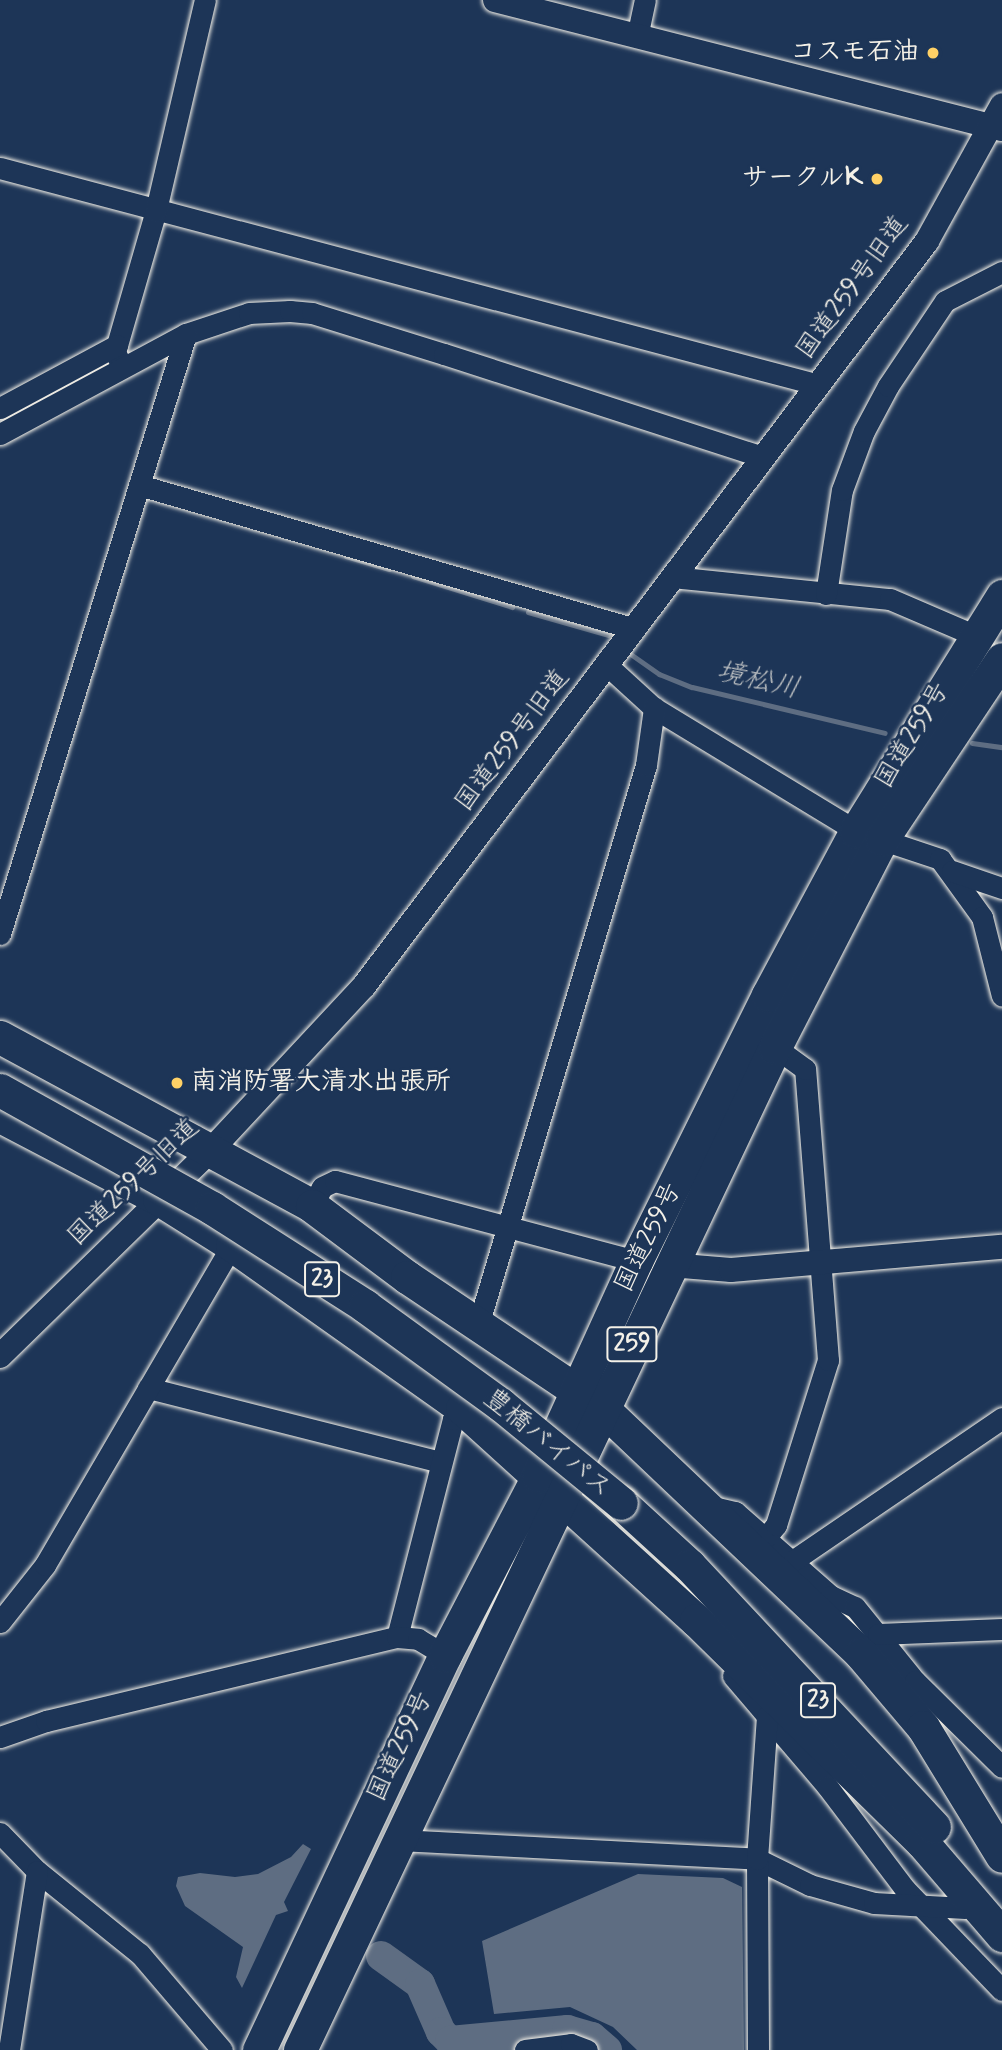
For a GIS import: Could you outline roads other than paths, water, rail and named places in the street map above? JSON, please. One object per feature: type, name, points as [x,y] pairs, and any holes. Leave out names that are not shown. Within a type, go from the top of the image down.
[{"type":"highway","name":"国道259号","points":[[258,2050],[444,1655],[538,1476],[590,1399],[670,1265],[775,1047],[869,835],[974,635],[1002,596]]},
{"type":"highway","name":"国道259号","points":[[301,2050],[565,1497],[590,1399],[636,1261],[768,995],[869,835],[1002,659]]},
{"type":"highway","name":"23","points":[[0,1037],[212,1149],[312,1206],[407,1277],[479,1322],[590,1399],[711,1507],[861,1654],[923,1727],[1002,1856]]},
{"type":"highway","name":"豊橋バイパス","points":[[0,1090],[212,1208],[365,1306],[500,1404],[621,1503],[690,1566],[900,1786],[1002,1910]]},
{"type":"highway","name":"23","points":[[0,1116],[159,1199],[232,1245],[462,1408],[565,1497],[696,1620],[922,1842],[1002,1935]]},
{"type":"street","points":[[0,434],[120,355],[205,0]]},
{"type":"street","points":[[495,0],[996,128]]},
{"type":"street","points":[[637,37],[645,0]]},
{"type":"street","name":"国道259号旧道","points":[[0,1356],[212,1149],[364,986],[928,241],[996,128],[1002,105]]},
{"type":"street","points":[[0,168],[818,385]]},
{"type":"street","points":[[826,593],[842,489],[864,431],[888,386],[945,301],[1002,272]]},
{"type":"street","points":[[0,408],[120,355],[248,313],[312,313],[763,457]]},
{"type":"street","points":[[0,934],[186,334]]},
{"type":"street","points":[[139,485],[635,629]]},
{"type":"street","points":[[672,576],[890,599],[974,635]]},
{"type":"street","points":[[608,666],[654,708],[869,835],[940,859],[952,871],[982,917],[1002,996]]},
{"type":"street","points":[[479,1322],[646,765],[654,708]]},
{"type":"street","points":[[952,871],[1002,888]]},
{"type":"street","points":[[766,1537],[776,1525],[828,1360],[805,1069],[775,1047]]},
{"type":"street","points":[[312,1206],[322,1187],[335,1181],[636,1261]]},
{"type":"street","points":[[0,1622],[45,1565],[232,1245]]},
{"type":"street","points":[[670,1265],[705,1271],[1002,1247]]},
{"type":"street","points":[[148,1388],[441,1462]]},
{"type":"street","points":[[397,1637],[453,1419],[462,1408]]},
{"type":"street","points":[[794,1560],[1002,1418]]},
{"type":"street","points":[[711,1507],[735,1512],[794,1560],[831,1597],[855,1607],[915,1681],[1002,1767]]},
{"type":"street","points":[[696,1620],[722,1664],[828,1786],[905,1889],[927,1908],[1002,1990]]},
{"type":"street","points":[[878,1634],[1002,1629]]},
{"type":"street","points":[[0,1737],[46,1721],[397,1637],[418,1639],[444,1655]]},
{"type":"street","points":[[758,2050],[757,1859],[768,1716]]},
{"type":"street","points":[[0,1833],[37,1871],[141,1954],[222,2050]]},
{"type":"street","points":[[400,1840],[757,1859],[789,1877],[856,1898],[927,1908],[965,1908]]},
{"type":"street","points":[[9,2050],[37,1871]]},
{"type":"street","points":[[525,2050],[572,2044],[587,2050]]},
{"type":"water","points":[[303,1844],[311,1849],[284,1902],[288,1911],[276,1915],[242,1988],[236,1977],[243,1947],[185,1906],[176,1886],[178,1877],[200,1873],[235,1877],[258,1874],[291,1857]]},
{"type":"water","points":[[638,1874],[723,1878],[742,1887],[744,2050],[637,2050],[613,2027],[570,2007],[494,2014],[482,1941]]},
{"type":"waterway","name":"境松川","points":[[346,556],[389,569]]},
{"type":"waterway","name":"境松川","points":[[413,576],[512,607]]},
{"type":"waterway","name":"境松川","points":[[528,612],[608,635]]},
{"type":"waterway","name":"境松川","points":[[629,653],[659,674],[692,687],[885,733]]},
{"type":"waterway","name":"境松川","points":[[972,743],[1002,747]]},
{"type":"waterway","points":[[381,1956],[420,1984],[441,2032],[450,2041],[567,2030],[592,2037],[607,2050]]},
{"type":"place","name":"コスモ石油","points":[[933,53]]},
{"type":"place","name":"サークルK","points":[[877,179]]},
{"type":"place","name":"南消防署大清水出張所","points":[[177,1083]]}]
